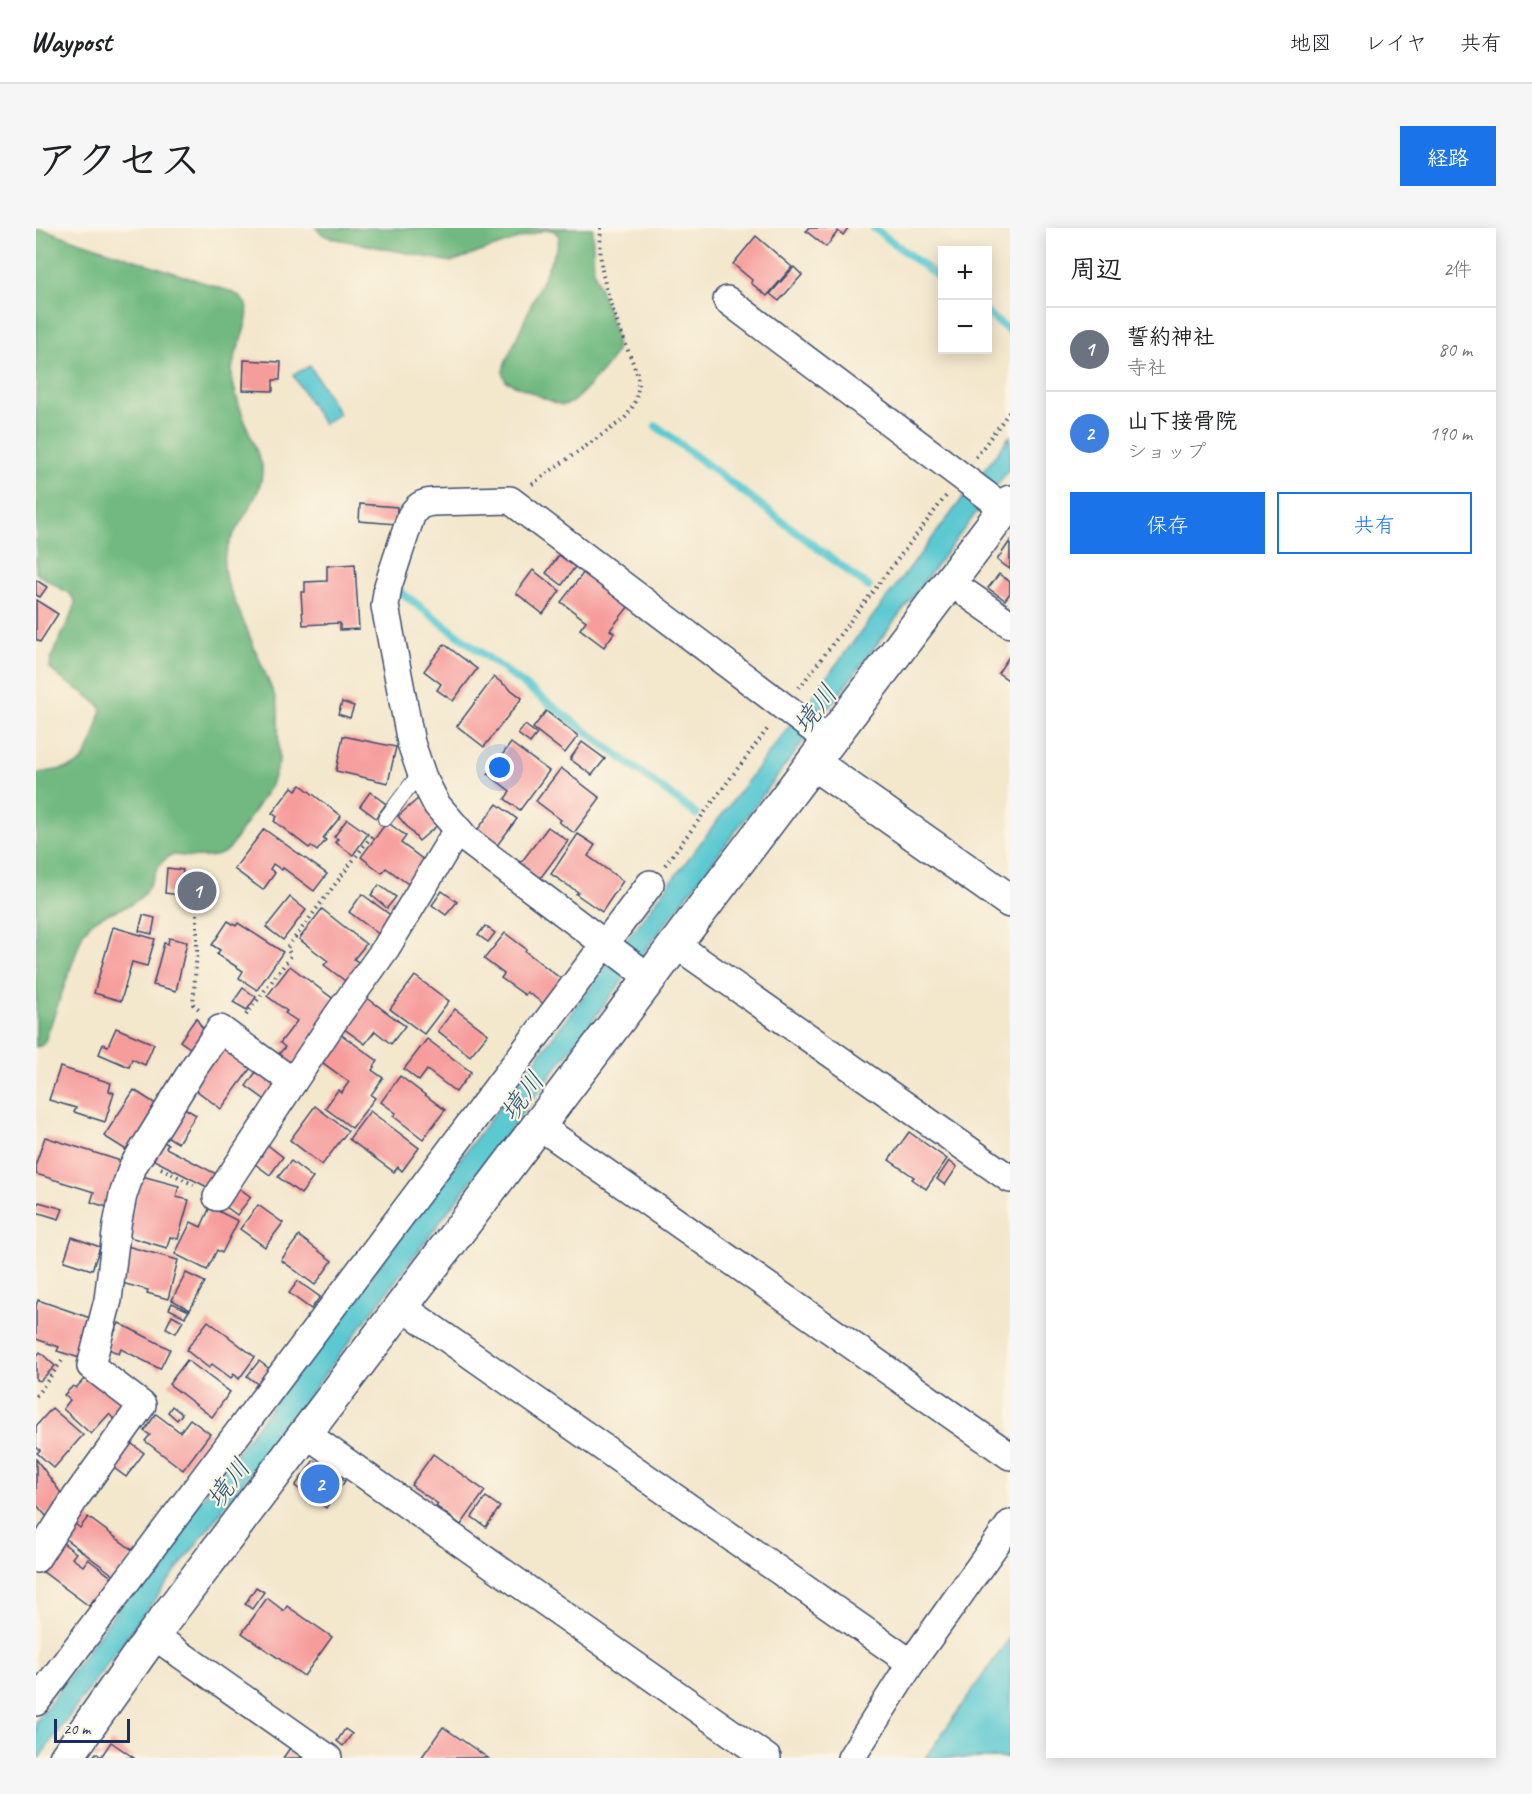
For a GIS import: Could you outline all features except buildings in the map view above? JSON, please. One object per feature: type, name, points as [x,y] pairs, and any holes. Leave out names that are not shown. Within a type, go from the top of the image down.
[{"type":"street","points":[[66,1758],[153,1635],[538,1125],[644,973],[675,944],[820,745],[950,582],[1003,503],[964,479],[727,300]]},
{"type":"street","points":[[644,973],[476,847],[437,805],[423,778],[411,744],[386,615],[386,596],[411,516],[423,503],[510,500],[789,710],[820,745],[1010,901]]},
{"type":"street","points":[[950,582],[1010,624]]},
{"type":"street","points":[[217,1197],[337,1016],[386,948],[450,842],[460,832]]},
{"type":"street","points":[[36,1702],[609,947],[650,884]]},
{"type":"street","points":[[675,944],[1010,1179]]},
{"type":"street","points":[[36,1559],[76,1497],[142,1405],[91,1366],[108,1300],[123,1195],[133,1166],[193,1068],[225,1033],[293,1082]]},
{"type":"street","points":[[538,1125],[1010,1456]]},
{"type":"street","points":[[401,1306],[910,1663]]},
{"type":"street","points":[[305,1433],[767,1758]]},
{"type":"street","points":[[851,1758],[910,1663],[1010,1524]]},
{"type":"street","points":[[153,1635],[328,1758]]},
{"type":"lane","points":[[385,819],[412,783],[423,778]]},
{"type":"path","points":[[510,500],[623,420],[631,411],[636,400],[638,376],[602,268],[601,228]]},
{"type":"path","points":[[650,884],[789,710],[964,479],[1010,411]]},
{"type":"path","points":[[197,902],[197,951],[193,1004],[225,1033],[291,956],[287,948],[385,819]]},
{"type":"path","points":[[139,1156],[217,1197]]},
{"type":"path","points":[[36,1396],[65,1357],[91,1366]]},
{"type":"path","points":[[36,1388],[42,1390]]},
{"type":"green space","points":[[316,228],[593,228],[594,270],[615,334],[614,355],[589,386],[571,403],[563,405],[506,381],[503,374],[504,366],[558,245],[559,236],[553,230],[544,230],[451,262],[332,238]]},
{"type":"green space","points":[[36,230],[45,230],[232,292],[246,305],[248,314],[232,371],[239,404],[262,465],[261,478],[253,502],[232,536],[224,566],[226,580],[275,697],[278,708],[279,762],[271,785],[229,849],[217,856],[173,855],[167,858],[158,867],[142,896],[128,906],[97,919],[83,933],[45,1041],[36,1047],[36,774],[68,768],[82,760],[93,739],[101,708],[90,697],[62,679],[50,668],[51,658],[74,609],[75,601],[70,594],[36,573]]},
{"type":"water","points":[[310,366],[339,414],[323,424],[293,375]]},
{"type":"water","name":"境川","points":[[1010,436],[1010,468],[136,1624],[39,1758],[36,1758],[36,1722],[117,1610]]},
{"type":"water","points":[[1010,1637],[1010,1758],[925,1758]]},
{"type":"waterway","points":[[874,228],[938,277]]},
{"type":"waterway","points":[[992,317],[1010,331]]},
{"type":"waterway","points":[[656,426],[869,587]]},
{"type":"waterway","points":[[398,590],[696,814]]},
{"type":"place","name":"誓約神社","points":[[197,891]]},
{"type":"place","name":"山下接骨院","points":[[320,1484]]}]
